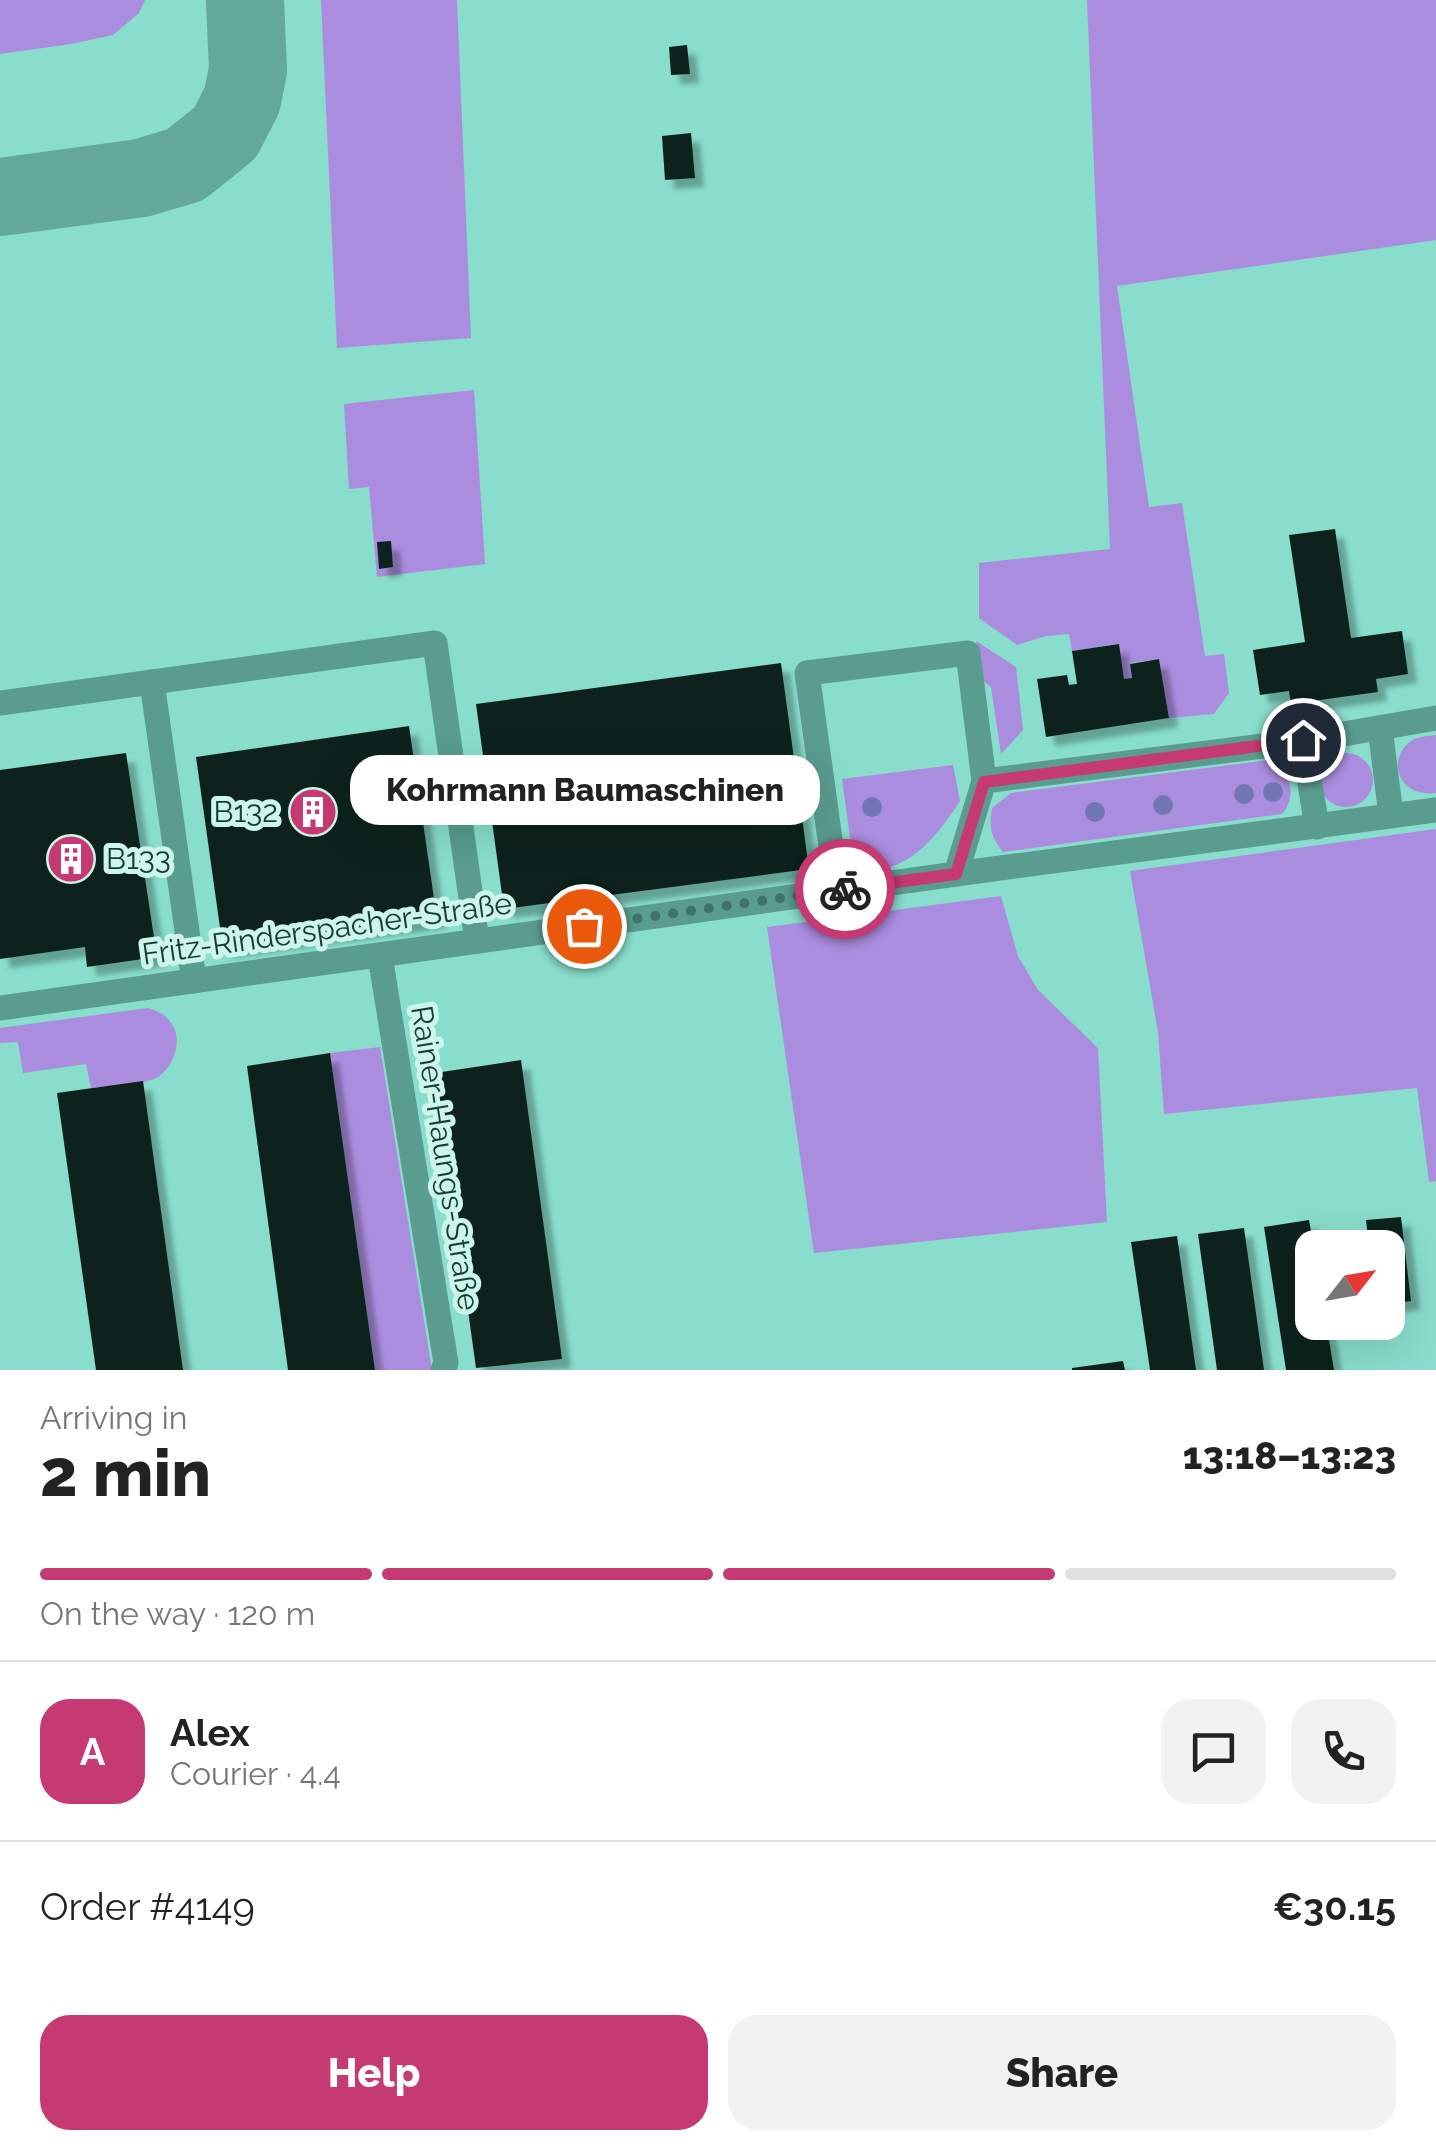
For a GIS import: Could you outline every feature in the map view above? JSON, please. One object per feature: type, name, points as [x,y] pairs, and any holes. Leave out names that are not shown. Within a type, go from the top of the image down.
[{"type":"street","points":[[0,703],[435,643],[476,941]]},
{"type":"street","points":[[836,890],[808,673],[968,653],[984,782],[956,874]]},
{"type":"street","points":[[152,682],[194,981]]},
{"type":"street","points":[[984,782],[1303,740],[1436,718]]},
{"type":"street","points":[[1380,728],[1391,815]]},
{"type":"street","points":[[1303,740],[1317,827]]},
{"type":"street","name":"Fritz-Rinderspacher-Straße","points":[[0,1008],[1436,810]]},
{"type":"street","name":"Rainer-Haungs-Straße","points":[[380,956],[446,1364],[443,1370]]},
{"type":"shaded area","points":[[0,0],[145,0],[139,13],[113,35],[0,54]]},
{"type":"shaded area","points":[[321,0],[457,0],[471,338],[337,348]]},
{"type":"shaded area","points":[[1087,0],[1436,0],[1436,240],[1117,286],[1149,507],[1182,503],[1205,656],[1224,654],[1229,693],[1214,714],[1169,718],[1159,659],[1130,663],[1132,678],[1124,679],[1118,644],[1072,651],[1069,634],[1017,645],[979,618],[979,563],[1110,549]]},
{"type":"shaded area","points":[[474,390],[485,564],[377,577],[369,487],[349,489],[344,404]]},
{"type":"shaded area","points":[[976,641],[1016,667],[1023,730],[1001,754],[991,687],[983,681]]},
{"type":"shaded area","points":[[1436,735],[1436,793],[1413,790],[1400,776],[1399,757],[1411,741]]},
{"type":"shaded area","points":[[1346,753],[1365,761],[1373,780],[1365,799],[1346,807],[1327,799],[1319,780],[1327,761]]},
{"type":"shaded area","points":[[1269,760],[1289,784],[1290,799],[1282,814],[1003,852],[992,832],[992,808],[1011,793]]},
{"type":"shaded area","points":[[953,765],[960,801],[929,842],[905,861],[855,874],[842,779]]},
{"type":"shaded area","points":[[1436,829],[1436,1181],[1429,1182],[1417,1088],[1164,1114],[1158,1032],[1130,871]]},
{"type":"shaded area","points":[[1001,896],[1018,956],[1038,990],[1098,1048],[1107,1222],[814,1253],[767,927]]},
{"type":"shaded area","points":[[148,1008],[168,1019],[177,1040],[166,1070],[147,1081],[91,1088],[86,1064],[23,1073],[18,1042],[0,1043],[0,1028]]},
{"type":"shaded area","points":[[380,1047],[432,1370],[375,1370],[330,1053]]},
{"type":"building","points":[[687,45],[690,74],[671,75],[669,47]]},
{"type":"building","points":[[691,133],[695,178],[665,180],[662,136]]},
{"type":"building","points":[[1335,529],[1351,638],[1402,631],[1408,674],[1376,679],[1378,692],[1291,704],[1289,691],[1260,695],[1253,650],[1305,642],[1289,535]]},
{"type":"building","points":[[391,541],[393,567],[379,569],[377,542]]},
{"type":"building","points":[[1119,644],[1124,679],[1132,678],[1130,664],[1159,659],[1169,718],[1046,737],[1037,679],[1067,675],[1069,685],[1077,684],[1072,651]]},
{"type":"building","points":[[781,663],[809,869],[504,909],[476,704]]},
{"type":"building","name":"B132","points":[[409,726],[437,919],[223,949],[196,757]]},
{"type":"building","name":"B133","points":[[126,753],[157,957],[87,967],[85,947],[0,959],[0,770]]},
{"type":"building","points":[[330,1053],[375,1370],[288,1370],[247,1066]]},
{"type":"building","points":[[521,1060],[562,1359],[476,1368],[435,1073]]},
{"type":"building","points":[[143,1081],[183,1370],[96,1370],[57,1093]]},
{"type":"building","points":[[1401,1217],[1403,1230],[1367,1230],[1366,1220]]},
{"type":"building","points":[[1309,1220],[1311,1230],[1295,1230],[1295,1340],[1329,1340],[1334,1370],[1286,1370],[1264,1227]]},
{"type":"building","points":[[1244,1228],[1264,1370],[1217,1370],[1198,1234]]},
{"type":"building","points":[[1177,1236],[1196,1370],[1150,1370],[1131,1242]]},
{"type":"building","points":[[1405,1251],[1411,1301],[1405,1302]]},
{"type":"building","points":[[1123,1361],[1125,1370],[1072,1370],[1072,1368]]},
{"type":"taxiway","points":[[0,197],[141,178],[185,165],[225,133],[242,100],[248,70],[245,0]]},
{"type":"way so far","points":[[584,926],[845,889]]},
{"type":"place","name":"B132","points":[[313,812]]},
{"type":"place","name":"B133","points":[[71,859]]},
{"type":"place","name":"Kohrmann Baumaschinen","points":[[584,926]]},
{"type":"route","points":[[845,889],[956,874],[984,782],[1303,740]]}]
